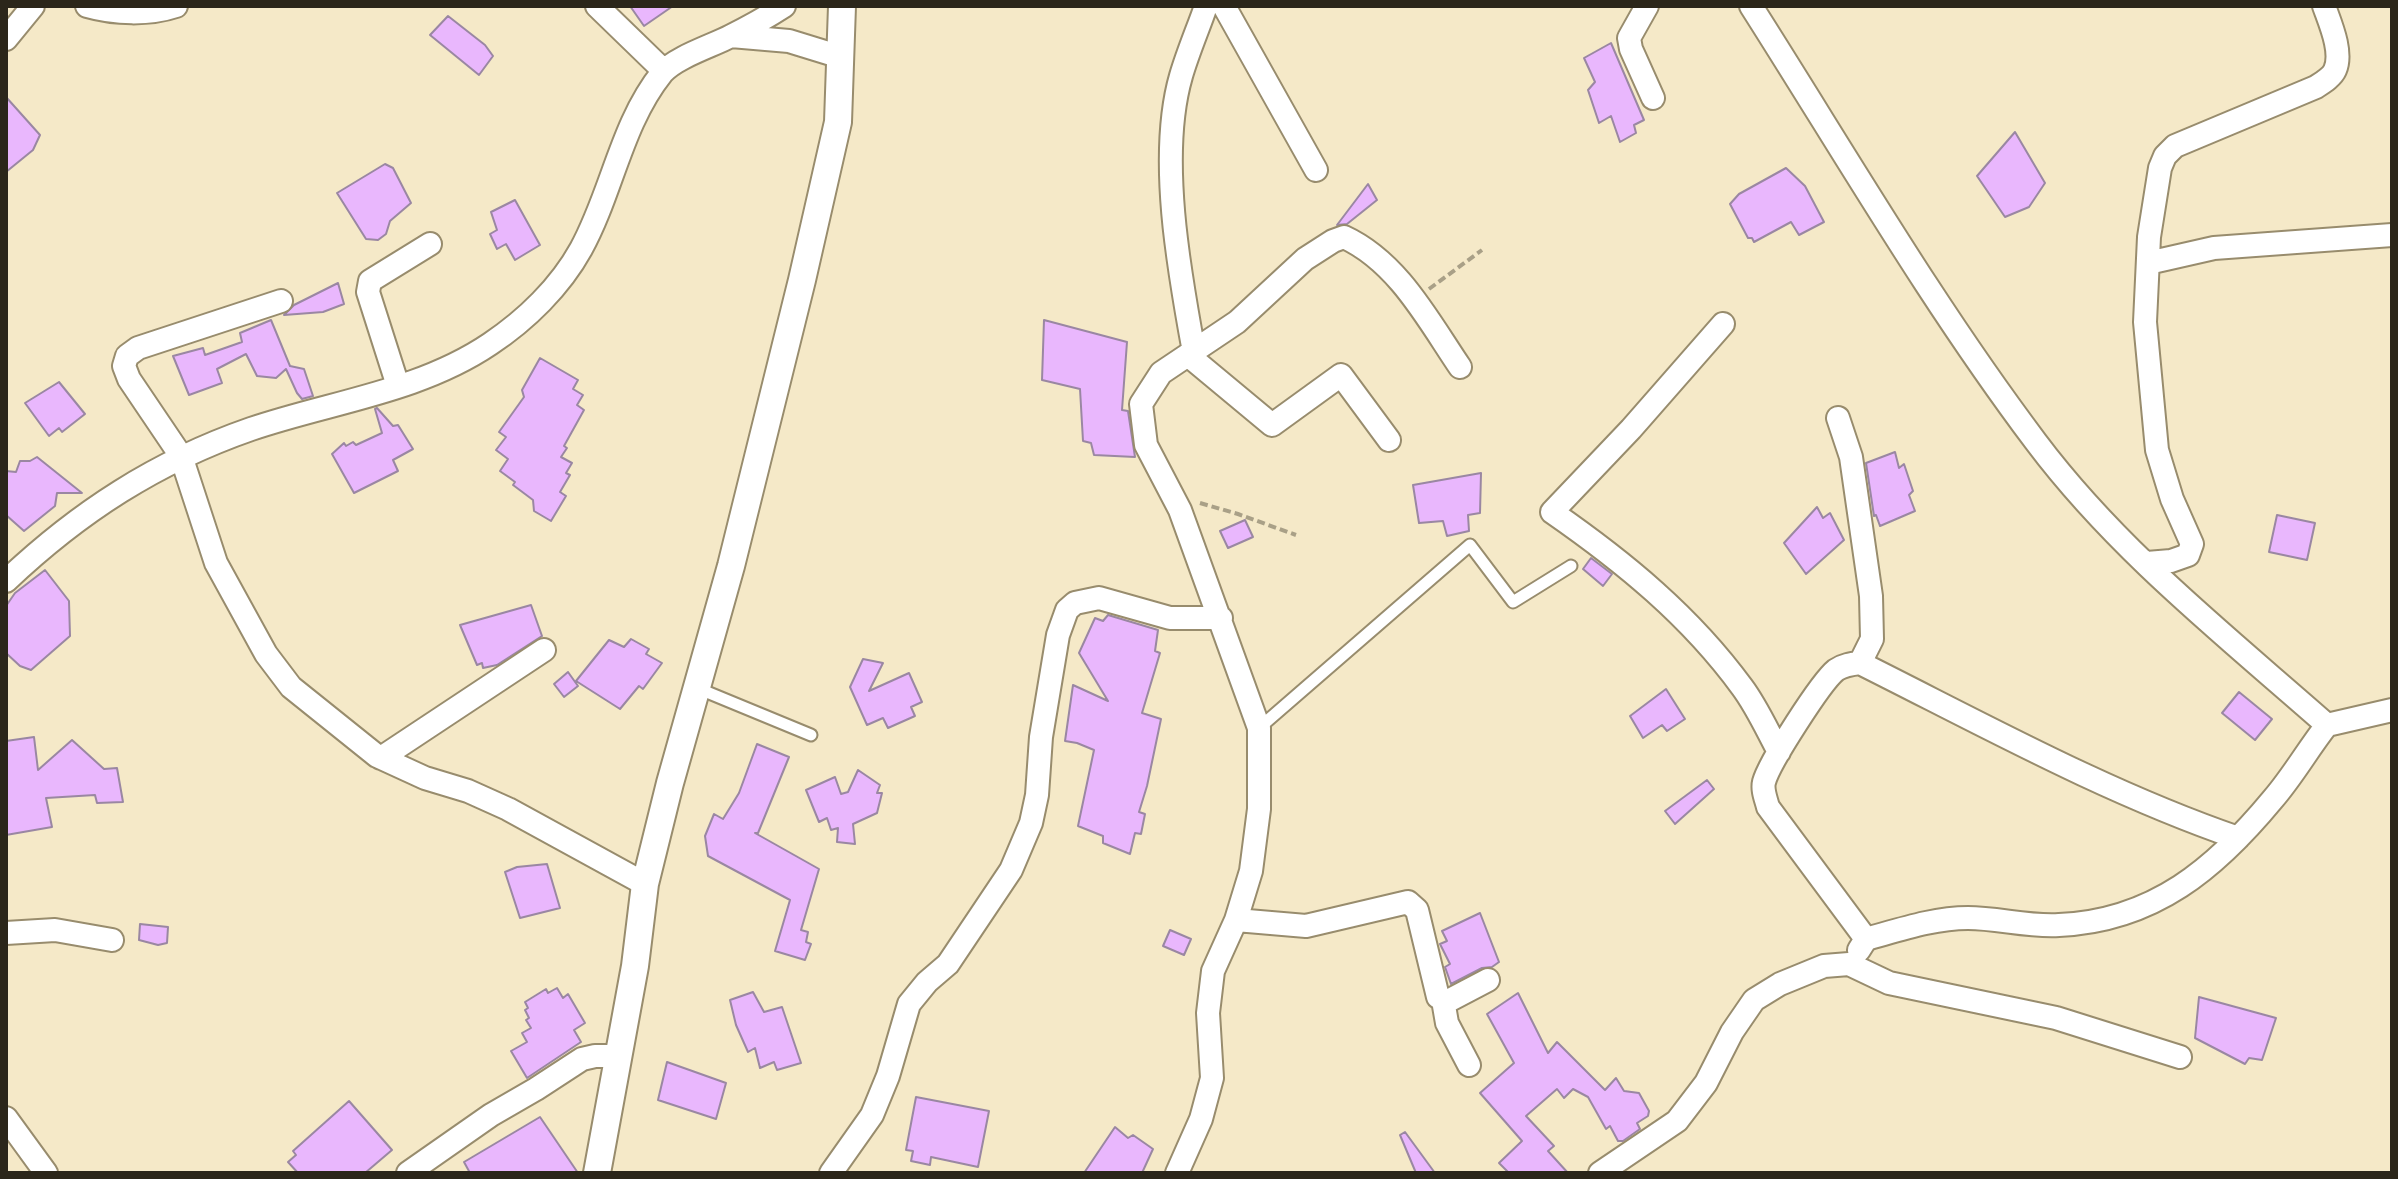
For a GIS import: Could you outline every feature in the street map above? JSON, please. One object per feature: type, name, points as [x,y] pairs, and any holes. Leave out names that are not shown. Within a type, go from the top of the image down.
[{"type":"street","points":[[6,39],[33,6]]},
{"type":"street","points":[[87,6],[135,13],[176,6]]},
{"type":"street","points":[[597,6],[664,71]]},
{"type":"street","points":[[6,581],[90,511],[141,477],[181,456],[252,429],[441,371],[490,344],[548,296],[581,249],[632,124],[664,71],[784,6]]},
{"type":"street","points":[[597,1173],[635,966],[645,884],[806,265],[838,122],[842,6]]},
{"type":"street","points":[[1206,6],[1180,78],[1169,147],[1180,276],[1192,354],[1272,425],[1341,375],[1389,440]]},
{"type":"street","points":[[1224,6],[1316,170]]},
{"type":"street","points":[[1647,6],[1629,38],[1653,98]]},
{"type":"street","points":[[1751,6],[1946,312],[2037,444],[2115,532],[2327,725]]},
{"type":"street","points":[[2147,563],[2171,561],[2188,555],[2192,544],[2172,499],[2157,450],[2145,322],[2148,263],[2160,168],[2165,156],[2175,146],[2316,87],[2327,79],[2335,70],[2337,59],[2324,6]]},
{"type":"street","points":[[731,36],[789,41],[841,57]]},
{"type":"street","points":[[2148,263],[2214,248],[2392,235]]},
{"type":"street","points":[[1177,1173],[1201,1119],[1212,1078],[1208,1013],[1213,971],[1236,920],[1251,871],[1259,809],[1259,728],[1221,618],[1171,493],[1146,445],[1141,404],[1161,373],[1237,322],[1305,259],[1344,237],[1356,243],[1403,283],[1460,367]]},
{"type":"street","points":[[398,386],[368,292],[370,281],[430,244]]},
{"type":"street","points":[[281,301],[138,348],[127,356],[124,366],[129,379],[181,456],[216,563],[266,654],[291,687],[381,758],[508,809],[645,884]]},
{"type":"street","points":[[1723,324],[1631,429],[1552,512],[1610,553],[1676,609],[1743,688],[1779,752]]},
{"type":"street","points":[[1838,418],[1851,457],[1871,596],[1872,639],[1860,663]]},
{"type":"street","points":[[831,1173],[872,1115],[888,1076],[909,1004],[927,982],[948,964],[1011,870],[1031,823],[1058,635],[1067,610],[1075,603],[1099,598],[1170,618],[1221,618]]},
{"type":"street","points":[[381,758],[544,650]]},
{"type":"street","points":[[1866,939],[1768,807],[1763,785],[1795,725],[1835,671],[1849,664],[1860,663],[2134,797],[2238,838]]},
{"type":"street","points":[[1849,964],[1866,939],[1927,923],[1968,918],[2060,925],[2111,916],[2165,896],[2200,875],[2238,838],[2275,797],[2327,725],[2392,710]]},
{"type":"street","points":[[1236,920],[1306,926],[1408,902],[1413,904],[1438,997],[1448,1001],[1488,980]]},
{"type":"street","points":[[6,933],[55,930],[112,940]]},
{"type":"street","points":[[1600,1173],[1677,1121],[1706,1083],[1732,1032],[1754,1000],[1780,984],[1824,966],[1849,964],[1889,983],[2056,1018],[2180,1057]]},
{"type":"street","points":[[1443,1000],[1447,1023],[1469,1065]]},
{"type":"street","points":[[408,1173],[491,1115],[582,1059],[617,1056]]},
{"type":"street","points":[[6,1118],[46,1173]]},
{"type":"lane","points":[[1259,728],[1470,545],[1513,602],[1571,566]]},
{"type":"lane","points":[[697,688],[811,735]]},
{"type":"path","points":[[1414,299],[1482,250]]},
{"type":"path","points":[[1171,493],[1296,535]]},
{"type":"building","points":[[630,6],[673,6],[644,26]]},
{"type":"building","points":[[448,16],[485,45],[493,56],[479,75],[430,35]]},
{"type":"building","points":[[1611,43],[1644,120],[1634,125],[1636,133],[1620,142],[1611,116],[1599,123],[1588,90],[1595,82],[1584,58]]},
{"type":"building","points":[[6,97],[40,135],[33,150],[6,172]]},
{"type":"building","points":[[2015,132],[2045,183],[2029,207],[2005,217],[1977,176]]},
{"type":"building","points":[[385,164],[393,168],[411,203],[390,221],[386,234],[378,240],[366,239],[337,193]]},
{"type":"building","points":[[1786,168],[1805,186],[1824,222],[1799,235],[1791,222],[1754,242],[1748,238],[1730,204],[1739,194]]},
{"type":"building","points":[[1368,184],[1377,200],[1347,224],[1337,225]]},
{"type":"building","points":[[515,200],[540,245],[515,260],[506,244],[497,249],[490,234],[497,230],[491,212]]},
{"type":"building","points":[[338,283],[344,304],[323,312],[284,315],[294,305]]},
{"type":"building","points":[[271,320],[290,366],[304,369],[313,396],[302,399],[286,369],[276,378],[257,376],[246,354],[217,369],[222,383],[189,395],[173,356],[203,348],[205,355],[242,342],[240,333]]},
{"type":"building","points":[[1044,320],[1127,342],[1122,410],[1128,411],[1135,457],[1094,455],[1091,443],[1083,441],[1080,389],[1042,380]]},
{"type":"building","points":[[540,358],[578,380],[573,389],[583,395],[577,405],[584,410],[561,457],[572,463],[566,473],[570,475],[560,492],[566,496],[551,521],[534,511],[533,500],[500,471],[508,459],[496,450],[506,437],[499,432],[524,397],[522,390]]},
{"type":"building","points":[[59,382],[85,414],[62,432],[59,428],[49,436],[25,403]]},
{"type":"building","points":[[377,408],[393,426],[398,425],[413,449],[393,460],[398,471],[354,493],[332,454],[344,443],[346,446],[353,442],[356,445],[382,433]]},
{"type":"building","points":[[1895,452],[1899,468],[1904,464],[1913,491],[1909,495],[1915,511],[1880,526],[1874,516],[1866,463]]},
{"type":"building","points":[[37,457],[82,493],[57,493],[55,506],[24,531],[6,515],[6,471],[16,472],[20,461]]},
{"type":"building","points":[[1481,473],[1480,513],[1468,515],[1469,531],[1447,536],[1443,521],[1419,523],[1413,485]]},
{"type":"building","points":[[1817,507],[1823,518],[1830,513],[1844,540],[1806,574],[1784,543]]},
{"type":"building","points":[[2277,515],[2315,523],[2307,560],[2269,552]]},
{"type":"building","points":[[1245,520],[1253,537],[1228,548],[1220,531]]},
{"type":"building","points":[[1591,558],[1612,574],[1603,586],[1583,569]]},
{"type":"building","points":[[45,570],[69,601],[70,636],[31,670],[20,666],[6,653],[6,606],[15,593]]},
{"type":"building","points":[[531,605],[542,636],[497,665],[483,668],[482,663],[477,665],[460,625]]},
{"type":"building","points":[[1108,615],[1158,630],[1155,651],[1160,653],[1142,713],[1161,719],[1139,812],[1145,814],[1141,834],[1135,833],[1130,854],[1103,843],[1103,836],[1078,826],[1094,750],[1065,741],[1073,685],[1108,701],[1079,653],[1095,618],[1103,621]]},
{"type":"building","points":[[631,639],[649,649],[646,654],[662,663],[643,689],[639,686],[620,709],[576,681],[609,640],[624,647]]},
{"type":"building","points":[[863,659],[883,663],[869,691],[909,673],[922,702],[911,707],[915,716],[888,728],[883,718],[867,725],[850,687]]},
{"type":"building","points":[[568,672],[578,686],[564,697],[554,684]]},
{"type":"building","points":[[1666,689],[1685,719],[1667,731],[1662,725],[1643,738],[1630,716]]},
{"type":"building","points":[[2239,692],[2272,719],[2255,740],[2222,713]]},
{"type":"building","points":[[34,737],[38,770],[72,740],[104,769],[117,768],[123,802],[97,803],[95,795],[46,798],[52,827],[6,835],[6,741]]},
{"type":"building","points":[[757,744],[789,757],[758,833],[755,833],[819,869],[801,930],[808,932],[806,942],[811,944],[805,960],[775,951],[790,900],[708,856],[705,836],[714,814],[723,819],[739,793]]},
{"type":"building","points":[[858,770],[880,785],[877,793],[882,793],[877,813],[853,824],[855,844],[837,842],[838,828],[831,830],[827,818],[819,822],[806,790],[835,777],[841,794],[848,792]]},
{"type":"building","points":[[1707,780],[1714,789],[1675,824],[1665,811]]},
{"type":"building","points":[[547,864],[560,908],[520,918],[505,872],[517,867]]},
{"type":"building","points":[[1480,913],[1499,962],[1451,984],[1445,967],[1450,964],[1440,944],[1447,941],[1442,931]]},
{"type":"building","points":[[140,924],[168,927],[167,943],[158,945],[139,940]]},
{"type":"building","points":[[1170,930],[1191,939],[1184,955],[1163,946]]},
{"type":"building","points":[[557,988],[563,998],[568,994],[585,1023],[574,1030],[581,1042],[527,1078],[511,1051],[527,1042],[522,1033],[531,1028],[526,1020],[529,1018],[525,1002],[546,989],[548,993]]},
{"type":"building","points":[[753,992],[764,1012],[782,1007],[801,1063],[777,1070],[774,1062],[760,1068],[755,1048],[748,1052],[736,1025],[730,1000]]},
{"type":"building","points":[[1518,993],[1548,1053],[1557,1042],[1605,1090],[1616,1078],[1624,1091],[1639,1093],[1649,1111],[1648,1116],[1637,1123],[1640,1129],[1618,1141],[1610,1126],[1606,1129],[1588,1097],[1573,1089],[1564,1098],[1557,1089],[1526,1116],[1554,1146],[1548,1151],[1568,1173],[1509,1173],[1499,1163],[1522,1141],[1480,1093],[1514,1063],[1487,1014]]},
{"type":"building","points":[[2199,997],[2276,1018],[2262,1060],[2249,1058],[2245,1064],[2195,1038]]},
{"type":"building","points":[[667,1062],[726,1083],[716,1119],[658,1100]]},
{"type":"building","points":[[916,1097],[989,1111],[978,1167],[931,1157],[930,1165],[911,1161],[913,1151],[906,1150]]},
{"type":"building","points":[[349,1101],[392,1150],[365,1173],[298,1173],[288,1162],[296,1155],[293,1151]]},
{"type":"building","points":[[540,1117],[578,1173],[470,1173],[464,1162]]},
{"type":"building","points":[[1115,1127],[1128,1138],[1133,1135],[1153,1149],[1142,1173],[1084,1173]]},
{"type":"building","points":[[1405,1132],[1435,1173],[1416,1173],[1400,1135]]}]
